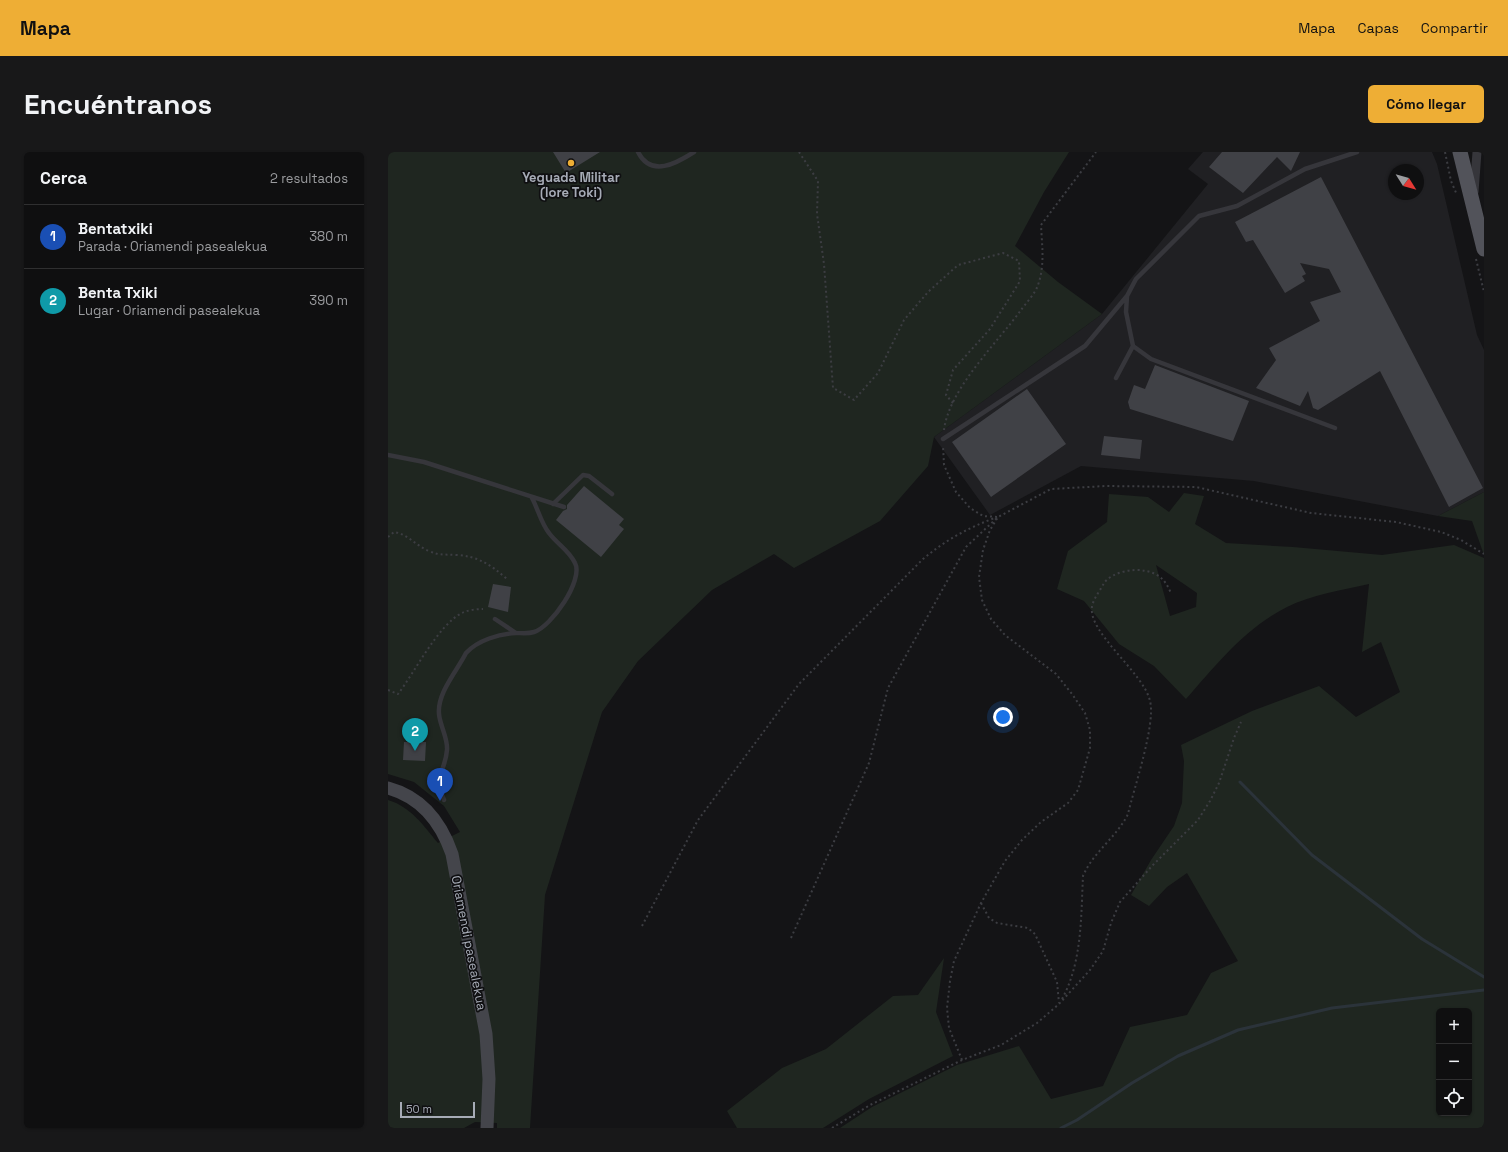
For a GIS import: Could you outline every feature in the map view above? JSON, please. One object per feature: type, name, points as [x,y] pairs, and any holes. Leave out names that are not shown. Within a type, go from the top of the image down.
[{"type":"main road","points":[[1460,152],[1472,207],[1484,249]]},
{"type":"main road","name":"Oriamendi pasealekua","points":[[388,788],[410,796],[431,815],[447,839],[452,854],[486,1034],[489,1079],[487,1128]]},
{"type":"street","points":[[1472,207],[1477,152]]},
{"type":"lane","points":[[638,152],[640,157],[651,165],[665,168],[694,152]]},
{"type":"lane","points":[[943,439],[1085,346],[1127,296],[1136,280],[1199,216],[1238,206],[1305,169],[1357,152]]},
{"type":"lane","points":[[1116,378],[1133,346],[1126,312],[1127,296]]},
{"type":"lane","points":[[1133,346],[1151,359],[1335,428]]},
{"type":"lane","points":[[388,455],[424,462],[532,498],[564,507]]},
{"type":"lane","points":[[552,504],[582,475],[589,476],[612,494]]},
{"type":"lane","points":[[444,800],[439,787],[438,779],[447,749],[444,731],[439,716],[439,705],[466,653],[471,648],[502,634],[535,632],[545,625],[573,588],[577,577],[576,564],[560,543],[550,535],[543,526],[532,498]]},
{"type":"lane","points":[[495,619],[516,633]]},
{"type":"path","points":[[799,152],[818,180],[817,214],[824,264],[833,388],[845,396],[854,400],[878,373],[904,320],[928,292],[958,266],[1003,253],[1019,261],[1020,281],[990,329],[952,370],[946,395],[953,403]]},
{"type":"path","points":[[998,517],[983,516],[976,512],[970,508],[956,492],[944,466],[943,439],[945,421],[953,403],[970,375],[1008,328],[1038,287],[1044,263],[1041,225],[1096,152]]},
{"type":"path","points":[[642,926],[698,820],[799,684],[923,559],[944,542],[970,527],[998,517],[1051,489],[1106,486],[1196,487],[1311,513],[1396,522],[1441,532],[1461,540],[1484,554]]},
{"type":"path","points":[[962,1060],[949,1028],[947,1008],[954,961],[980,903],[1005,861],[1022,840],[1041,822],[1068,802],[1078,790],[1090,748],[1090,730],[1085,713],[1072,694],[1056,674],[1005,635],[991,619],[982,600],[979,577],[983,550],[990,530],[998,517]]},
{"type":"path","points":[[791,938],[869,763],[888,688],[966,547],[998,517]]},
{"type":"path","points":[[388,537],[394,532],[402,533],[426,550],[440,556],[469,556],[481,559],[507,579]]},
{"type":"path","points":[[1059,1004],[1070,984],[1075,967],[1083,876],[1088,863],[1124,823],[1128,814],[1149,730],[1151,714],[1150,701],[1143,685],[1104,637],[1091,609],[1095,598],[1107,580],[1121,572],[1140,570],[1155,573],[1166,581],[1171,593]]},
{"type":"path","points":[[388,690],[398,694],[437,638],[453,619],[462,613],[474,609],[483,609]]},
{"type":"path","points":[[832,1128],[870,1105],[962,1060],[1001,1045],[1037,1023],[1059,1004],[1090,970],[1103,951],[1111,923],[1120,902],[1152,866],[1198,820],[1210,801],[1221,778],[1234,738],[1241,722]]},
{"type":"path","points":[[980,903],[989,918],[993,921],[1028,928],[1035,934],[1057,982],[1059,1004]]},
{"type":"shaded area","points":[[388,152],[1069,152],[1044,192],[1015,246],[1058,282],[1102,314],[934,437],[928,466],[880,521],[794,568],[774,554],[712,590],[638,661],[602,712],[545,895],[530,1128],[497,1128],[497,1123],[475,1122],[464,1128],[388,1128],[388,800],[403,807],[416,817],[438,843],[460,832],[444,806],[414,782],[388,774]]},
{"type":"shaded area","points":[[1203,152],[1432,152],[1437,164],[1477,335],[1484,350],[1484,492],[1438,516],[1254,481],[1081,466],[990,515],[934,437],[1102,314],[1208,184],[1188,169]]},
{"type":"shaded area","points":[[1484,492],[1484,555],[1472,521],[1438,516]]},
{"type":"shaded area","points":[[1184,493],[1204,496],[1195,524],[1226,543],[1382,555],[1454,545],[1484,558],[1484,1128],[840,1128],[872,1107],[957,1065],[1019,1046],[1051,1099],[1103,1086],[1130,1027],[1187,1015],[1211,973],[1238,961],[1187,873],[1167,887],[1149,906],[1131,895],[1151,860],[1174,826],[1182,803],[1184,761],[1181,745],[1252,711],[1319,686],[1356,717],[1400,692],[1381,642],[1362,652],[1369,584],[1306,599],[1287,607],[1272,616],[1244,636],[1186,699],[1154,666],[1119,644],[1084,601],[1057,589],[1068,551],[1107,522],[1109,494],[1148,497],[1169,512]],"holes":[[[1156,565],[1197,593],[1196,607],[1170,616]]]},
{"type":"shaded area","points":[[944,958],[936,1012],[953,1056],[869,1099],[823,1128],[737,1128],[727,1111],[782,1068],[826,1049],[893,996],[918,995]]},
{"type":"building","name":"Yeguada Militar (lore Toki)","points":[[553,152],[600,152],[566,173]]},
{"type":"building","points":[[1222,152],[1300,152],[1291,171],[1277,157],[1243,193],[1209,167]]},
{"type":"building","points":[[1321,177],[1483,488],[1449,507],[1380,371],[1318,410],[1313,408],[1308,391],[1300,406],[1256,388],[1276,360],[1269,348],[1320,321],[1310,302],[1341,292],[1329,269],[1300,263],[1306,274],[1302,276],[1305,281],[1285,293],[1253,240],[1246,242],[1235,222]]},
{"type":"building","points":[[1155,365],[1249,401],[1233,441],[1130,409],[1128,402],[1134,385],[1145,389]]},
{"type":"building","points":[[1027,389],[1066,444],[991,497],[952,442]]},
{"type":"building","points":[[1104,436],[1142,440],[1140,459],[1101,455]]},
{"type":"building","points":[[584,486],[624,519],[619,525],[624,529],[601,557],[556,520],[563,511],[567,509],[567,505]]},
{"type":"building","points":[[493,584],[511,587],[508,612],[488,607]]},
{"type":"building","points":[[404,742],[426,742],[425,761],[403,760]]},
{"type":"waterway","points":[[1240,782],[1312,855],[1422,939],[1484,977]]},
{"type":"waterway","points":[[1061,1128],[1077,1120],[1132,1083],[1178,1056],[1238,1030],[1332,1008],[1484,990]]},
{"type":"place","name":"Yeguada Militar (lore Toki)","points":[[571,163]]},
{"type":"place","name":"Benta Txiki","points":[[415,751]]},
{"type":"place","name":"Bentatxiki","points":[[440,801]]}]
